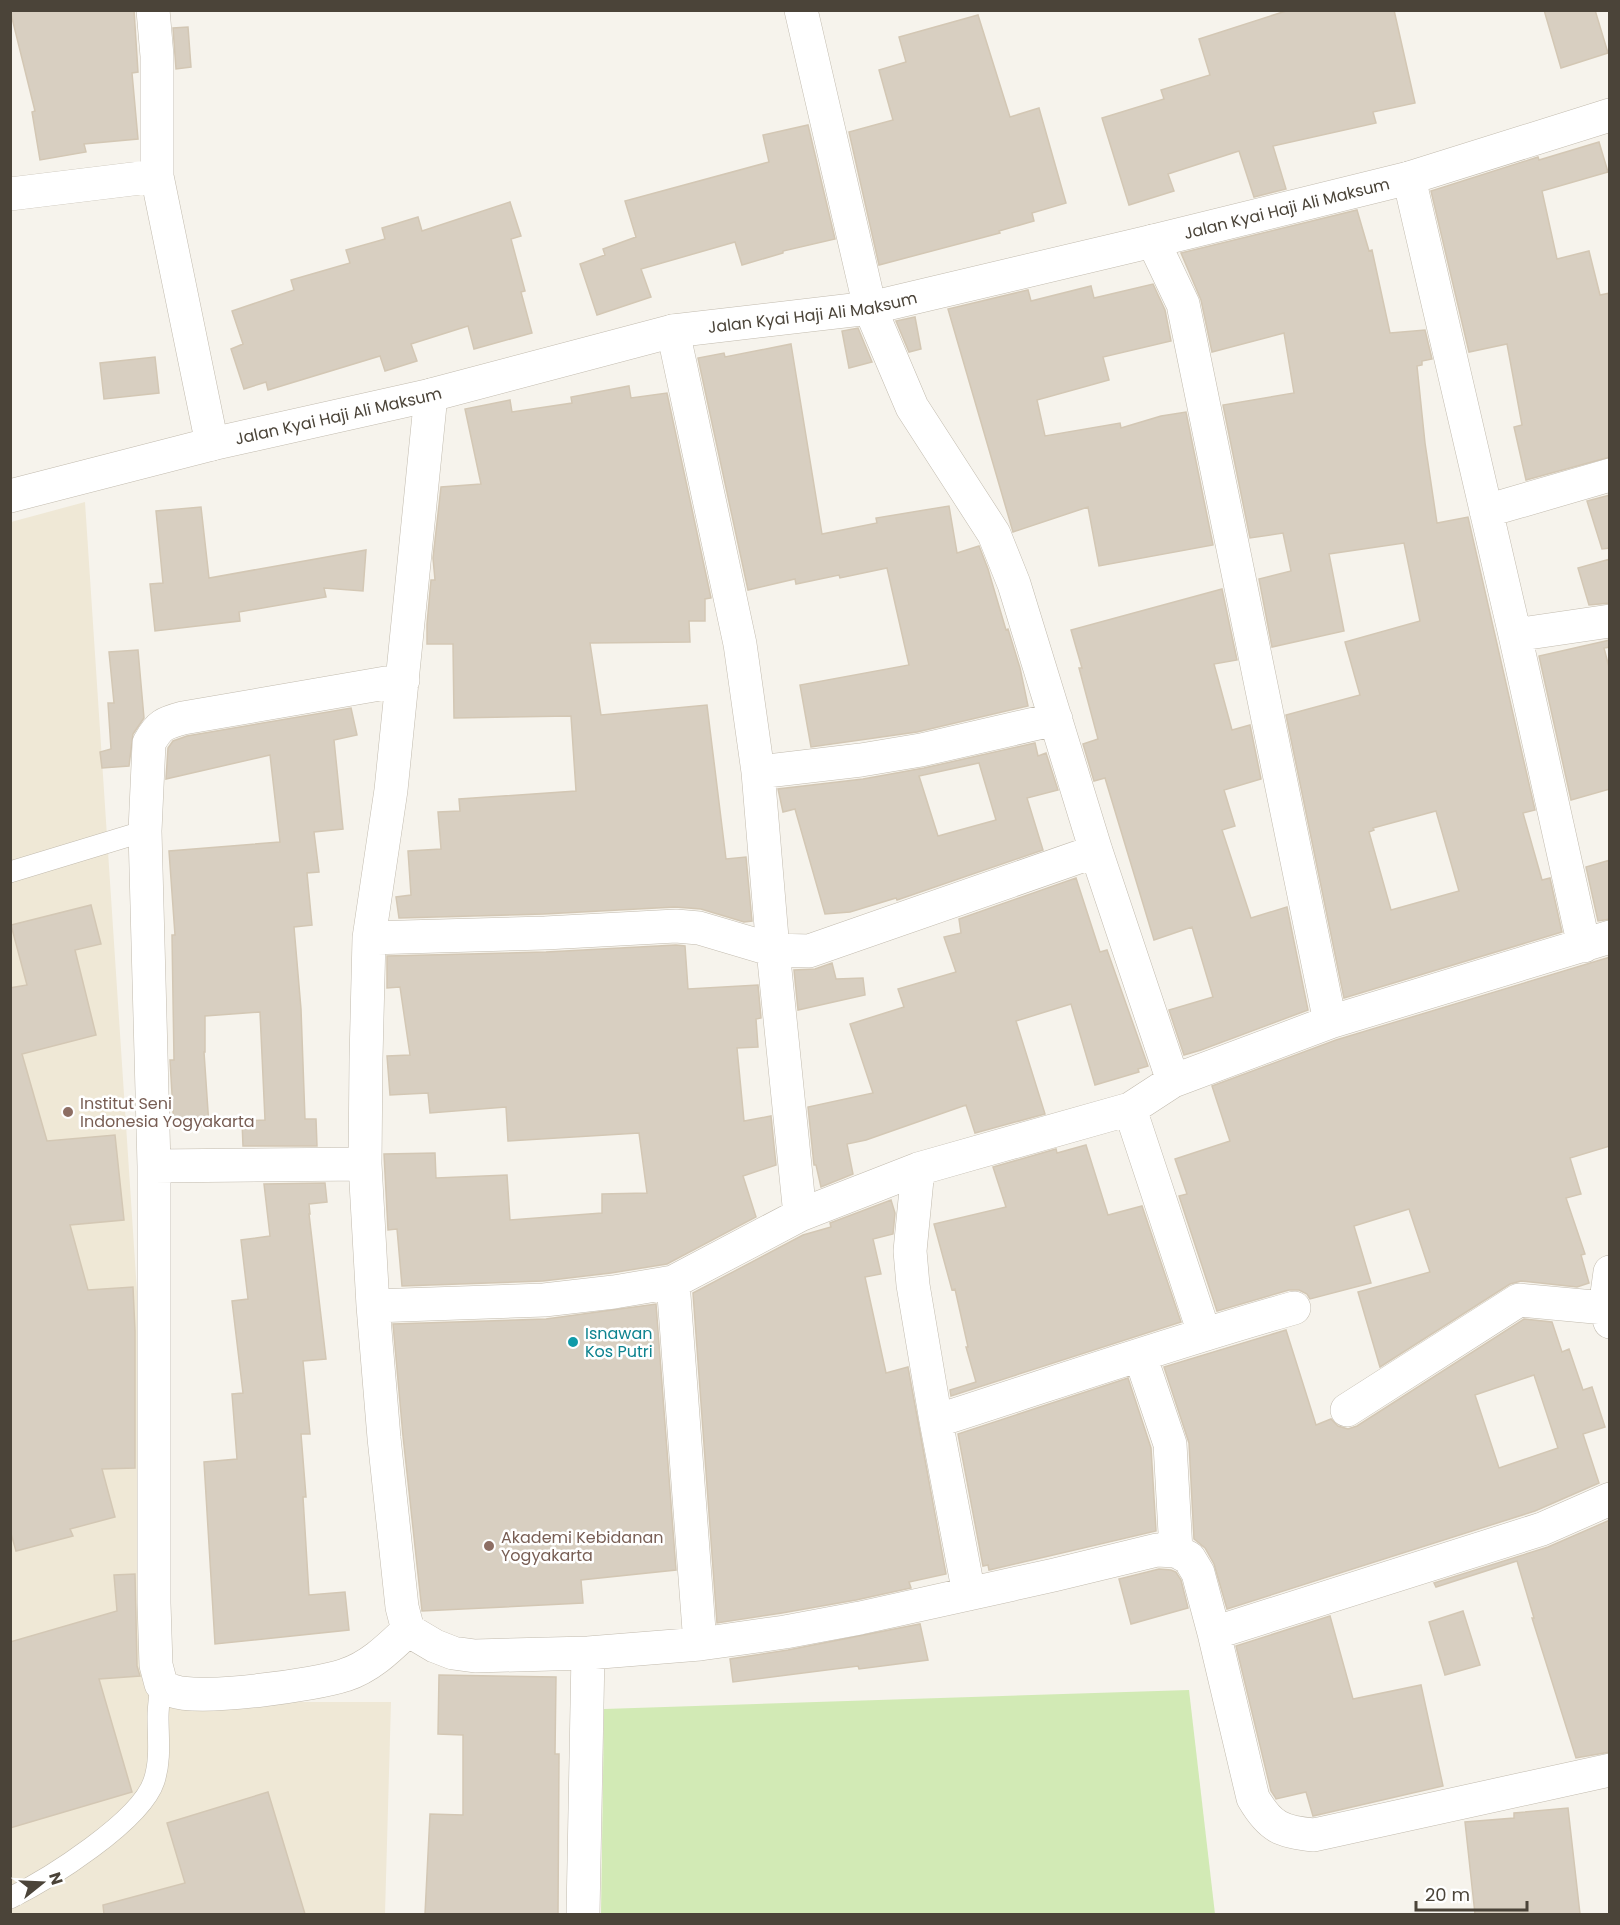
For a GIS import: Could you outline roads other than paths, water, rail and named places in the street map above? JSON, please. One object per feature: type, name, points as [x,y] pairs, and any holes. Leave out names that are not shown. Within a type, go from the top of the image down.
[{"type":"street","points":[[153,10],[158,56],[157,176],[212,444]]},
{"type":"street","points":[[801,10],[870,308],[912,407],[994,534],[1014,584],[1096,851],[1173,1080]]},
{"type":"street","name":"Jalan Kyai Haji Ali Maksum","points":[[10,496],[212,444],[431,395],[673,331],[870,308],[1153,241],[1408,178],[1610,115]]},
{"type":"street","points":[[10,194],[157,176]]},
{"type":"street","points":[[374,1306],[544,1300],[614,1293],[673,1282],[800,1215],[918,1169],[1130,1109],[1173,1080],[1330,1022],[1597,942],[1515,636],[1408,178]]},
{"type":"street","points":[[1153,241],[1183,304],[1330,1022]]},
{"type":"street","points":[[673,331],[740,644],[758,772],[773,950],[800,1215]]},
{"type":"street","points":[[431,395],[391,790],[369,938],[365,1164],[384,1438],[402,1607],[408,1630],[435,1646],[453,1653],[475,1656],[588,1653],[700,1644],[796,1630],[969,1594],[1157,1550],[1176,1551],[1189,1558],[1198,1573],[1253,1797],[1264,1817],[1279,1829],[1294,1833],[1314,1834],[1610,1770]]},
{"type":"street","points":[[1486,511],[1610,475]]},
{"type":"street","points":[[1515,636],[1610,621]]},
{"type":"street","points":[[403,680],[165,723],[156,730],[149,743],[145,831],[154,1166],[154,1603],[156,1665],[161,1684],[173,1692],[212,1695],[327,1680],[364,1667],[408,1630]]},
{"type":"street","points":[[758,772],[911,752],[1056,719]]},
{"type":"street","points":[[369,938],[545,933],[676,926],[699,928],[773,950],[809,951],[1096,851]]},
{"type":"street","points":[[1130,1109],[1204,1334]]},
{"type":"street","points":[[154,1166],[365,1164]]},
{"type":"street","points":[[918,1169],[910,1251],[913,1285],[969,1594]]},
{"type":"street","points":[[1347,1410],[1519,1300],[1608,1312],[1610,1272]]},
{"type":"street","points":[[673,1282],[700,1644]]},
{"type":"street","points":[[936,1421],[1204,1334],[1294,1308]]},
{"type":"street","points":[[1138,1357],[1145,1370],[1170,1444],[1176,1551]]},
{"type":"street","points":[[1214,1633],[1542,1529],[1610,1499]]},
{"type":"street","points":[[583,1914],[588,1653]]},
{"type":"lane","points":[[10,872],[145,831]]},
{"type":"lane","points":[[10,1898],[34,1887],[98,1843],[146,1798],[154,1780],[159,1751],[158,1715],[161,1684]]},
{"type":"place","name":"Institut Seni Indonesia Yogyakarta","points":[[68,1112]]},
{"type":"place","name":"Isnawan Kos Putri","points":[[573,1342]]},
{"type":"place","name":"Akademi Kebidanan Yogyakarta","points":[[489,1546]]}]
